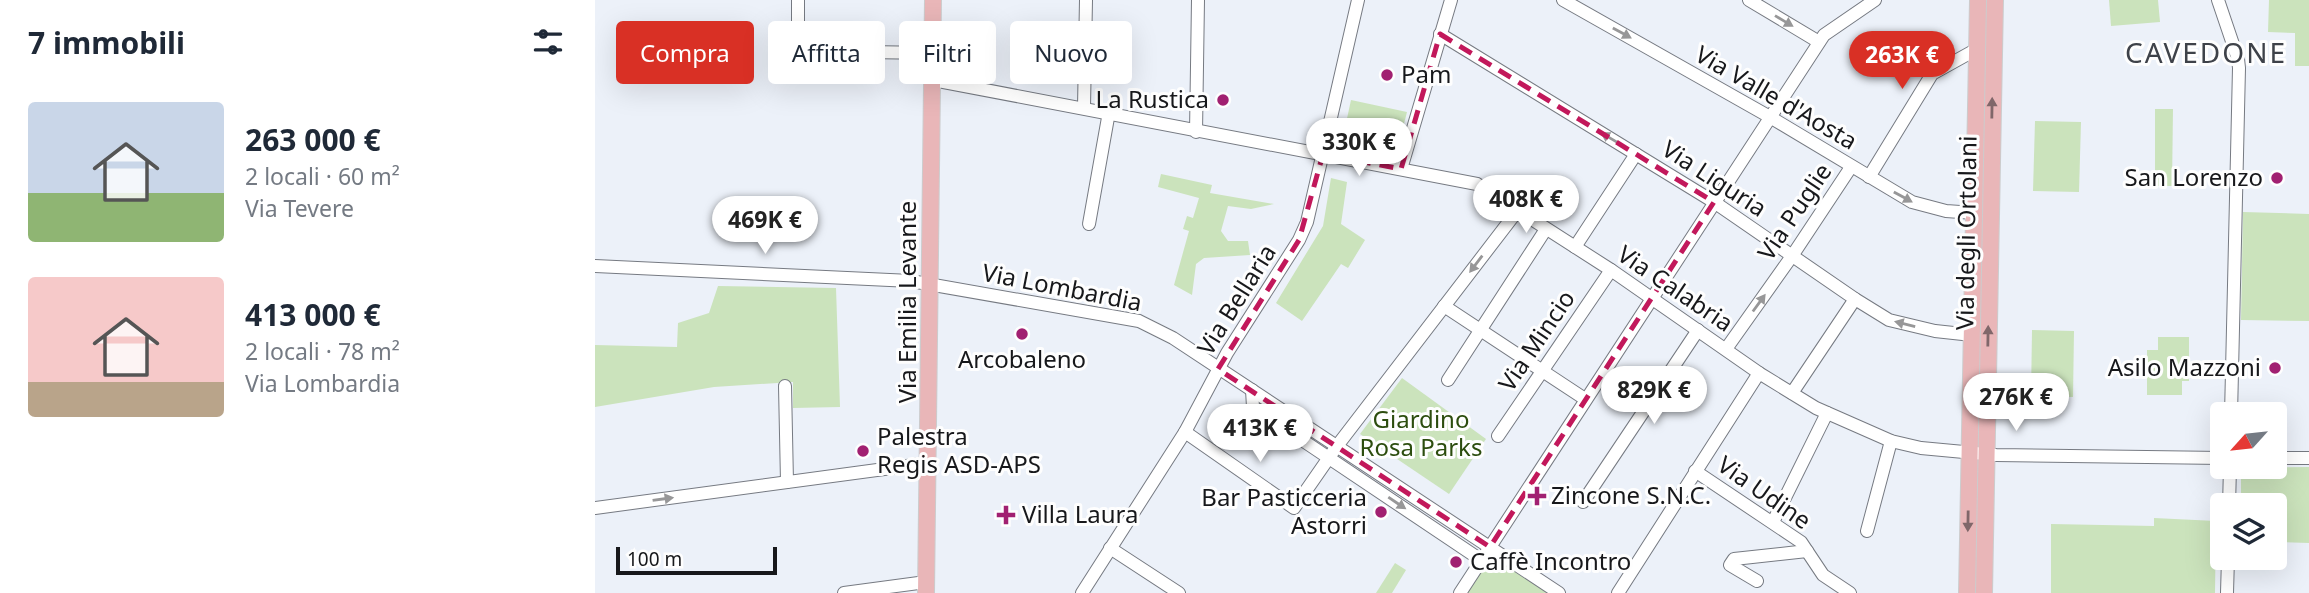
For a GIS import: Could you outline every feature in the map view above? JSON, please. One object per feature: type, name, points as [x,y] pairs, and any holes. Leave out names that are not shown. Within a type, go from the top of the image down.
[{"type":"main road","name":"Via Emilia Levante","points":[[933,0],[933,21]]},
{"type":"main road","name":"Via degli Ortolani","points":[[1967,593],[1978,0]]},
{"type":"main road","name":"Via degli Ortolani","points":[[1984,593],[1995,0]]},
{"type":"main road","name":"Via Emilia Levante","points":[[926,587],[933,84]]},
{"type":"street","points":[[798,0],[799,51],[899,52]]},
{"type":"street","points":[[1084,107],[1086,0]]},
{"type":"street","points":[[1196,132],[1198,0]]},
{"type":"street","name":"Via Bellaria","points":[[1086,592],[1110,548],[1185,432],[1219,369],[1299,240],[1307,222],[1358,0]]},
{"type":"street","points":[[1401,169],[1451,0]]},
{"type":"street","name":"Via Valle d'Aosta","points":[[1563,0],[1770,117],[1912,202],[1946,211],[1974,213]]},
{"type":"street","points":[[1749,0],[1819,42]]},
{"type":"street","points":[[1854,0],[1854,14]]},
{"type":"street","points":[[1460,593],[1819,42],[1824,35],[1875,0]]},
{"type":"street","points":[[2218,0],[2239,68],[2231,402]]},
{"type":"street","name":"Via Liguria","points":[[1440,34],[1714,202],[1889,320],[1935,331],[1972,335]]},
{"type":"street","points":[[1869,177],[1932,74],[1977,49]]},
{"type":"street","name":"Via Calabria","points":[[955,84],[1477,184],[1611,270],[1792,393],[1827,413],[1891,440],[1921,449],[2035,457],[2042,454],[2210,458]]},
{"type":"street","points":[[1089,224],[1109,113]]},
{"type":"street","points":[[1575,247],[1636,153]]},
{"type":"street","name":"Via Puglie","points":[[1726,349],[1851,167]]},
{"type":"street","points":[[1185,432],[1294,508],[1337,446],[1518,210]]},
{"type":"street","points":[[1448,380],[1546,229]]},
{"type":"street","name":"Via Lombardia","points":[[595,266],[911,281],[1139,321],[1173,338],[1559,593]]},
{"type":"street","name":"Via Mincio","points":[[1498,436],[1611,270]]},
{"type":"street","points":[[1792,393],[1855,299]]},
{"type":"street","points":[[1444,306],[1585,399]]},
{"type":"street","points":[[1583,502],[1698,330]]},
{"type":"street","points":[[1618,593],[1759,373]]},
{"type":"street","points":[[785,386],[787,482]]},
{"type":"street","name":"Via Lombardia","points":[[1252,390],[1253,407],[1481,560]]},
{"type":"street","points":[[1773,522],[1827,413]]},
{"type":"street","points":[[1867,531],[1891,440]]},
{"type":"street","points":[[2287,458],[2309,458]]},
{"type":"street","points":[[595,508],[929,463]]},
{"type":"street","name":"Via Udine","points":[[1695,471],[1801,542],[1823,575],[1850,593]]},
{"type":"street","points":[[1110,548],[1179,593]]},
{"type":"street","name":"Via Udine","points":[[1757,582],[1730,565],[1734,559],[1807,551]]},
{"type":"street","points":[[2227,593],[2228,570]]},
{"type":"street","points":[[844,593],[926,587]]},
{"type":"highlighted area","points":[[1440,34],[1714,202],[1490,547],[1218,369],[1299,240],[1323,154],[1401,169]]},
{"type":"green space","points":[[2109,0],[2158,0],[2160,22],[2111,26]]},
{"type":"green space","points":[[2269,0],[2309,0],[2309,66],[2295,66],[2295,33],[2268,32]]},
{"type":"green space","points":[[1351,100],[1407,112],[1394,163],[1340,151]]},
{"type":"green space","points":[[2155,109],[2173,109],[2172,186],[2155,186]]},
{"type":"green space","points":[[2035,121],[2081,122],[2079,192],[2033,191]]},
{"type":"green space","points":[[1161,174],[1212,185],[1210,193],[1274,204],[1251,209],[1228,206],[1221,231],[1228,241],[1248,241],[1250,255],[1204,258],[1196,264],[1192,295],[1174,285],[1189,231],[1183,229],[1187,216],[1193,218],[1199,198],[1158,187]]},
{"type":"green space","points":[[1331,178],[1347,182],[1341,224],[1365,240],[1348,268],[1341,264],[1302,321],[1276,303],[1323,226]]},
{"type":"green space","points":[[2243,212],[2309,214],[2309,321],[2241,320]]},
{"type":"green space","points":[[718,286],[836,288],[840,407],[793,408],[793,382],[714,387],[595,407],[595,345],[677,347],[678,323],[709,313]]},
{"type":"green space","points":[[2032,330],[2074,331],[2073,397],[2031,396]]},
{"type":"green space","points":[[2158,337],[2189,337],[2189,381],[2182,381],[2182,395],[2147,395],[2147,350],[2158,350]]},
{"type":"green space","name":"Giardino Rosa Parks","points":[[1402,378],[1486,439],[1449,494],[1360,434]]},
{"type":"green space","points":[[2287,467],[2309,467],[2309,543],[2287,542],[2287,493],[2241,493],[2241,480],[2287,480]]},
{"type":"green space","points":[[2154,518],[2210,521],[2210,570],[2215,570],[2215,593],[2051,593],[2051,524],[2154,526]]},
{"type":"green space","points":[[1490,547],[1559,593],[1460,593]]},
{"type":"green space","points":[[1395,563],[1406,570],[1392,593],[1376,593]]},
{"type":"place","name":"Pam","points":[[1387,75]]},
{"type":"place","name":"La Rustica","points":[[1223,100]]},
{"type":"place","name":"San Lorenzo","points":[[2277,178]]},
{"type":"place","name":"Arcobaleno","points":[[1022,334]]},
{"type":"place","name":"Asilo Mazzoni","points":[[2275,368]]},
{"type":"place","name":"Palestra Regis ASD-APS","points":[[863,451]]},
{"type":"place","name":"Zincone S.N.C.","points":[[1537,496]]},
{"type":"place","name":"Bar Pasticceria Astorri","points":[[1381,512]]},
{"type":"place","name":"Villa Laura","points":[[1006,515]]},
{"type":"place","name":"Caffè Incontro","points":[[1456,562]]},
{"type":"district","name":"CAVEDONE","points":[[2206,53]]}]
